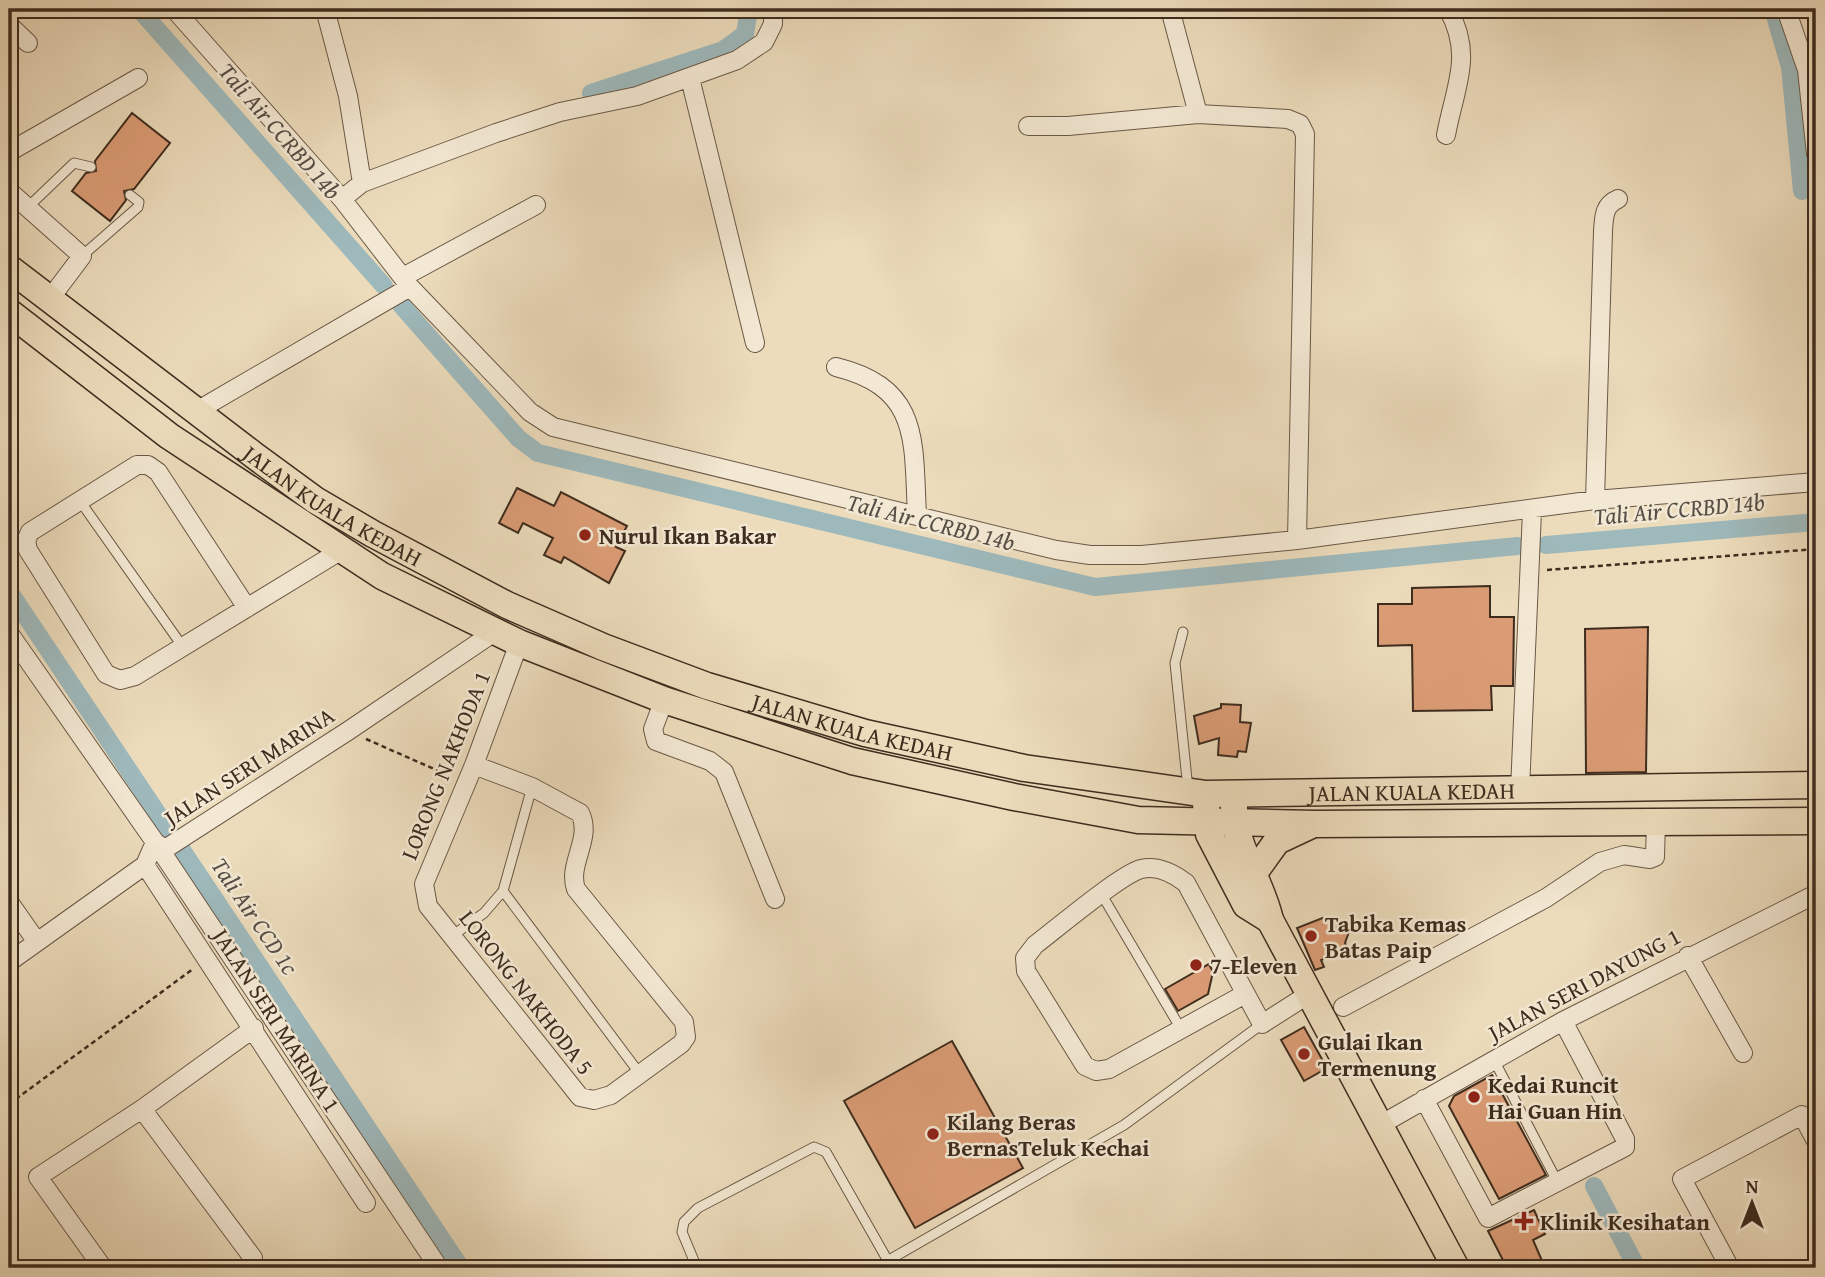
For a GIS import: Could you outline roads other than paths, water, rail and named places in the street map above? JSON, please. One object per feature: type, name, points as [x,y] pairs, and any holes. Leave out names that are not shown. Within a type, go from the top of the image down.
[{"type":"main road","name":"JALAN KUALA KEDAH","points":[[9,268],[195,412],[316,500],[373,534],[507,605],[603,647],[707,686],[864,733],[1024,768],[1197,792],[1816,785]]},
{"type":"main road","name":"JALAN KUALA KEDAH","points":[[9,312],[169,436],[243,482],[340,551],[493,633],[664,700],[852,761],[1013,797],[1138,820],[1314,824],[1816,821]]},
{"type":"main road","points":[[1197,792],[1222,861],[1246,905],[1269,920]]},
{"type":"main road","points":[[1234,793],[1233,822],[1265,895],[1269,920],[1456,1268]]},
{"type":"main road","points":[[1138,820],[1162,822],[1185,830],[1205,844],[1222,861]]},
{"type":"main road","points":[[1254,873],[1277,841],[1314,824]]},
{"type":"street","points":[[174,9],[342,199],[406,282],[530,412],[548,424],[1090,555],[1142,555],[1297,540],[1532,511],[1595,500],[1816,482]]},
{"type":"street","points":[[325,9],[348,96],[362,183]]},
{"type":"street","points":[[342,199],[362,183],[560,112],[637,96],[690,78],[761,46],[773,24],[773,9]]},
{"type":"street","points":[[1170,9],[1198,114]]},
{"type":"street","points":[[1446,135],[1464,55],[1457,25],[1448,9]]},
{"type":"street","points":[[1786,9],[1807,70],[1816,154]]},
{"type":"street","points":[[9,25],[28,43]]},
{"type":"street","points":[[9,152],[138,78]]},
{"type":"street","points":[[690,78],[755,343]]},
{"type":"street","points":[[1028,126],[1069,126],[1198,114],[1288,119],[1300,124],[1304,134],[1297,540]]},
{"type":"street","points":[[9,191],[82,256],[49,300]]},
{"type":"street","points":[[1595,500],[1603,231],[1606,209],[1609,203],[1618,199]]},
{"type":"street","points":[[195,412],[537,205]]},
{"type":"street","points":[[836,367],[864,374],[891,393],[900,406],[912,440],[917,514]]},
{"type":"street","points":[[247,608],[158,472],[148,465],[137,465],[30,532],[26,541],[28,550],[106,674],[120,680],[135,677],[340,551]]},
{"type":"street","points":[[1520,790],[1532,511]]},
{"type":"street","points":[[9,633],[160,846],[439,1268]]},
{"type":"street","name":"JALAN SERI MARINA","points":[[145,865],[160,846],[187,834],[348,732],[493,633]]},
{"type":"street","name":"LORONG NAKHODA 1","points":[[428,906],[424,884],[474,765],[519,643]]},
{"type":"street","points":[[664,700],[653,729],[656,741],[710,761],[724,772],[775,899]]},
{"type":"street","points":[[474,765],[532,788],[580,813],[584,825],[574,876],[576,889],[687,1028],[683,1042],[640,1074]]},
{"type":"street","points":[[1343,1007],[1546,898],[1600,862],[1624,855],[1650,859],[1655,857],[1656,822]]},
{"type":"street","points":[[9,962],[145,865]]},
{"type":"street","name":"JALAN SERI MARINA 1","points":[[145,865],[366,1203]]},
{"type":"street","points":[[1245,993],[1109,1069],[1096,1071],[1085,1066],[1026,971],[1025,958],[1035,945],[1142,868],[1163,870],[1186,883],[1262,1024],[1309,994]]},
{"type":"street","name":"JALAN SERI DAYUNG 1","points":[[1380,1125],[1563,1021],[1816,894]]},
{"type":"street","points":[[9,902],[14,922],[37,942]]},
{"type":"street","name":"LORONG NAKHODA 5","points":[[428,906],[580,1097],[594,1101],[611,1096],[640,1074]]},
{"type":"street","points":[[1688,956],[1743,1053]]},
{"type":"street","points":[[1424,1099],[1486,1217],[1494,1216],[1626,1144],[1563,1021]]},
{"type":"street","points":[[103,1268],[38,1177],[142,1109],[254,1028]]},
{"type":"street","points":[[297,1094],[307,1072]]},
{"type":"street","points":[[142,1109],[253,1258]]},
{"type":"street","points":[[1730,1268],[1682,1179],[1802,1115],[1816,1141]]},
{"type":"lane","points":[[27,208],[74,163],[91,167]]},
{"type":"lane","points":[[82,256],[138,207],[139,202],[130,195]]},
{"type":"lane","points":[[80,501],[183,647]]},
{"type":"lane","points":[[1183,632],[1175,663],[1197,792]]},
{"type":"lane","points":[[452,936],[484,913],[503,891],[532,788]]},
{"type":"lane","points":[[503,891],[640,1074]]},
{"type":"lane","points":[[1102,895],[1181,1029]]},
{"type":"lane","points":[[875,1268],[1124,1125],[1262,1024]]},
{"type":"lane","points":[[1494,1060],[1558,1182]]},
{"type":"lane","points":[[697,1268],[682,1233],[689,1216],[698,1208],[814,1147],[826,1152],[888,1261]]},
{"type":"waterway","name":"Tali Air CCRBD 14b","points":[[139,9],[384,286]]},
{"type":"waterway","points":[[591,93],[723,50],[745,34],[749,9]]},
{"type":"waterway","points":[[1773,9],[1790,67],[1802,191]]},
{"type":"waterway","name":"Tali Air CCRBD 14b","points":[[401,305],[518,438],[538,453],[1095,587],[1518,546]]},
{"type":"waterway","name":"Tali Air CCRBD 14b","points":[[1546,545],[1816,522]]},
{"type":"waterway","name":"Tali Air CCD 1c","points":[[9,591],[461,1268]]},
{"type":"waterway","points":[[1594,1186],[1637,1268]]},
{"type":"place","name":"Nurul Ikan Bakar","points":[[585,535]]},
{"type":"place","name":"Tabika Kemas Batas Paip","points":[[1311,936]]},
{"type":"place","name":"7-Eleven","points":[[1196,965]]},
{"type":"place","name":"Gulai Ikan Termenung","points":[[1304,1054]]},
{"type":"place","name":"Kedai Runcit Hai Guan Hin","points":[[1474,1097]]},
{"type":"place","name":"Kilang Beras BernasTeluk Kechai","points":[[933,1134]]},
{"type":"place","name":"Klinik Kesihatan","points":[[1524,1221]]}]
